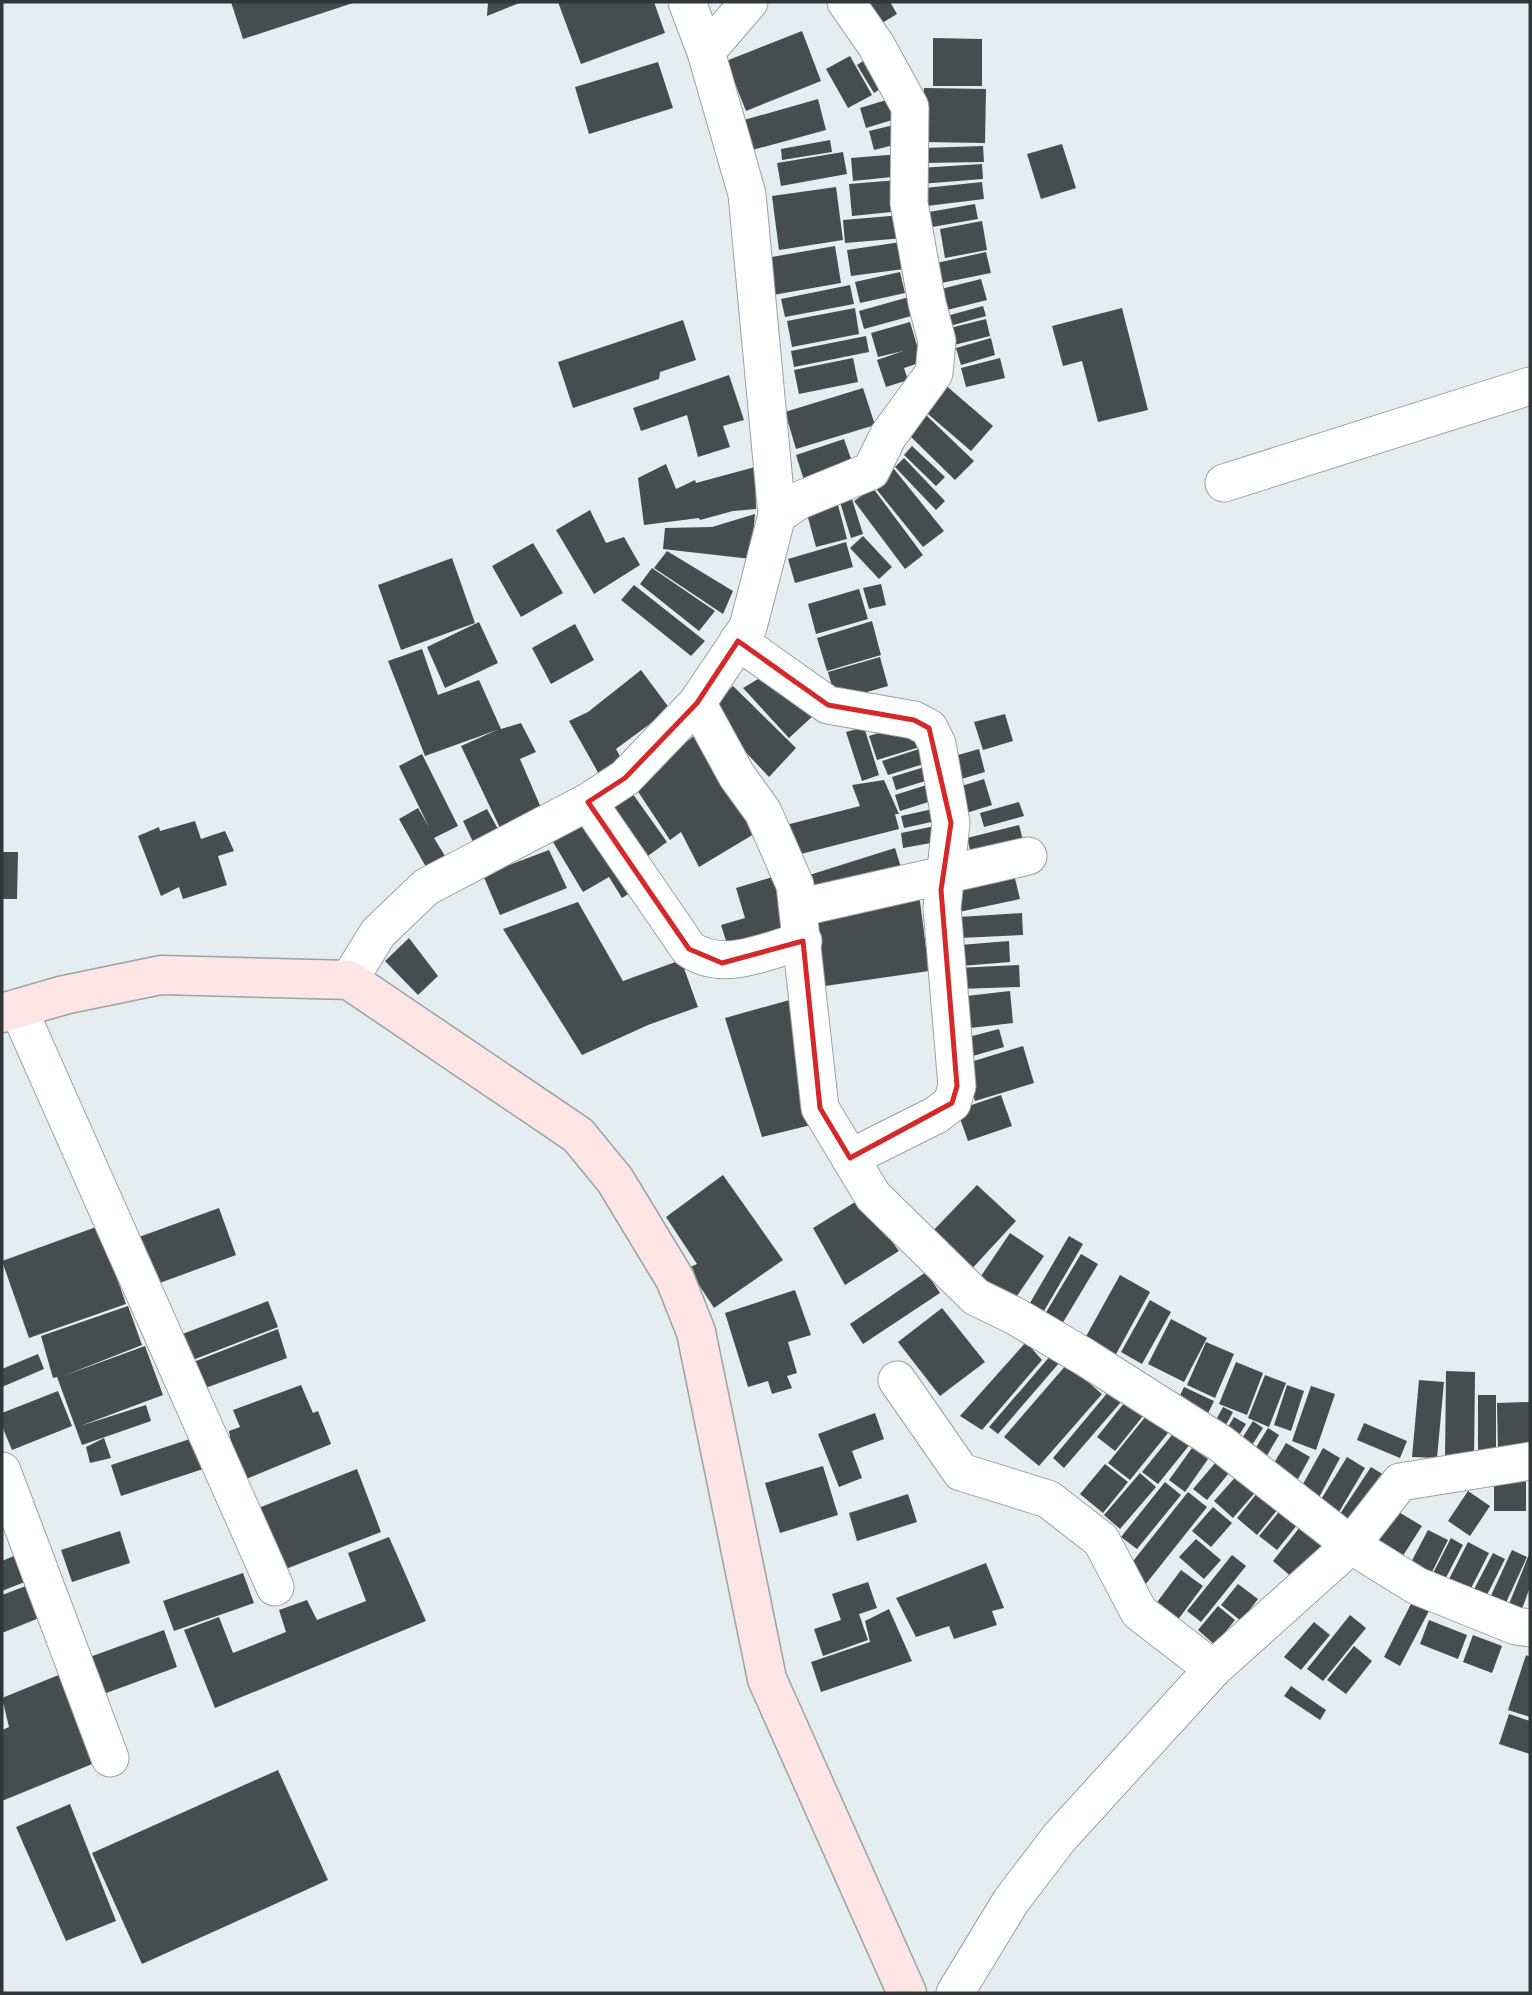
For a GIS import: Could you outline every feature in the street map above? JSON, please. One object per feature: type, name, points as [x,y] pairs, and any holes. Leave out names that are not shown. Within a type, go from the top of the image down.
[{"type":"street","points":[[349,980],[378,933],[426,887],[587,802],[625,778],[698,704],[748,627],[777,515],[747,194],[706,52],[687,2]]},
{"type":"street","points":[[706,52],[749,2]]},
{"type":"street","points":[[777,515],[800,500],[871,471],[888,436],[934,373],[937,341],[909,203],[910,107],[876,45],[846,2]]},
{"type":"street","points":[[1224,483],[1530,386]]},
{"type":"street","points":[[738,641],[828,705],[914,720],[929,728],[937,744],[951,823],[942,908],[957,1086],[951,1103],[936,1115],[850,1158]]},
{"type":"street","points":[[698,704],[737,776],[763,812],[795,885],[820,1108],[873,1196],[976,1297],[1072,1350],[1220,1443],[1351,1545],[1417,1586],[1516,1626],[1530,1628]]},
{"type":"street","points":[[587,802],[690,949],[705,960],[722,962],[801,924],[944,876],[1028,856]]},
{"type":"street","points":[[275,1587],[10,1011],[64,995],[161,975],[349,980],[578,1135],[615,1180],[675,1279],[696,1332],[767,1679],[907,1993]]},
{"type":"street","points":[[897,1380],[961,1472],[1048,1499],[1101,1540],[1139,1612],[1207,1676]]},
{"type":"street","points":[[954,1993],[1010,1901],[1037,1866],[1207,1676],[1351,1545],[1400,1482],[1530,1461]]},
{"type":"street","points":[[2,1471],[110,1758]]},
{"type":"highlighted area","points":[[738,641],[828,705],[914,720],[929,728],[951,823],[941,890],[957,1086],[952,1103],[850,1158],[820,1108],[803,941],[722,963],[689,949],[588,802],[625,778],[697,703]]},
{"type":"building","points":[[231,2],[356,2],[243,39]]},
{"type":"building","points":[[488,2],[522,2],[487,16]]},
{"type":"building","points":[[558,2],[654,2],[665,33],[581,64]]},
{"type":"building","points":[[857,2],[890,2],[897,14],[872,29]]},
{"type":"building","points":[[802,31],[821,81],[746,111],[726,61]]},
{"type":"building","points":[[933,38],[982,39],[982,86],[933,86]]},
{"type":"building","points":[[874,54],[891,82],[874,93],[857,65]]},
{"type":"building","points":[[850,56],[872,95],[848,108],[826,69]]},
{"type":"building","points":[[658,62],[673,108],[589,134],[575,87]]},
{"type":"building","points":[[924,88],[986,89],[985,143],[923,142]]},
{"type":"building","points":[[896,97],[902,117],[866,128],[860,108]]},
{"type":"building","points":[[818,99],[826,130],[745,152],[737,122]]},
{"type":"building","points":[[902,123],[906,142],[874,150],[869,131]]},
{"type":"building","points":[[830,140],[832,152],[782,160],[781,149]]},
{"type":"building","points":[[1062,144],[1076,188],[1041,199],[1027,154]]},
{"type":"building","points":[[983,146],[984,162],[923,163],[923,148]]},
{"type":"building","points":[[843,152],[847,174],[781,186],[777,163]]},
{"type":"building","points":[[900,154],[902,176],[853,181],[851,158]]},
{"type":"building","points":[[982,164],[983,179],[920,184],[919,168]]},
{"type":"building","points":[[898,180],[901,211],[852,216],[849,184]]},
{"type":"building","points":[[982,182],[984,199],[927,206],[925,188]]},
{"type":"building","points":[[836,187],[843,240],[779,250],[772,196]]},
{"type":"building","points":[[975,204],[978,219],[932,227],[929,212]]},
{"type":"building","points":[[902,215],[904,238],[845,243],[843,220]]},
{"type":"building","points":[[982,221],[987,250],[945,258],[940,229]]},
{"type":"building","points":[[901,242],[904,269],[851,276],[847,250]]},
{"type":"building","points":[[835,246],[841,283],[773,295],[766,258]]},
{"type":"building","points":[[986,252],[991,273],[936,284],[932,264]]},
{"type":"building","points":[[900,272],[905,293],[860,303],[855,282]]},
{"type":"building","points":[[981,279],[987,300],[943,311],[937,290]]},
{"type":"building","points":[[850,285],[854,304],[785,317],[781,299]]},
{"type":"building","points":[[909,297],[915,315],[864,329],[859,311]]},
{"type":"building","points":[[983,306],[986,316],[946,327],[943,317]]},
{"type":"building","points":[[855,308],[859,334],[792,347],[787,321]]},
{"type":"building","points":[[1122,308],[1148,410],[1098,422],[1082,361],[1063,366],[1052,326]]},
{"type":"building","points":[[986,319],[990,336],[954,345],[950,328]]},
{"type":"building","points":[[683,320],[696,360],[660,372],[659,379],[573,408],[558,362]]},
{"type":"building","points":[[910,322],[922,362],[904,368],[908,380],[886,387],[877,360],[903,351],[878,357],[871,333]]},
{"type":"building","points":[[866,336],[869,352],[794,367],[791,351]]},
{"type":"building","points":[[991,338],[995,355],[961,365],[956,348]]},
{"type":"building","points":[[853,358],[858,382],[799,394],[794,370]]},
{"type":"building","points":[[1000,358],[1005,378],[966,387],[961,368]]},
{"type":"building","points":[[729,375],[744,420],[723,426],[730,447],[698,457],[687,415],[641,431],[633,408]]},
{"type":"building","points":[[943,383],[993,426],[971,451],[921,408]]},
{"type":"building","points":[[863,388],[875,425],[796,449],[785,412]]},
{"type":"building","points":[[925,414],[974,461],[955,480],[907,433]]},
{"type":"building","points":[[844,439],[856,473],[807,490],[796,455]]},
{"type":"building","points":[[912,446],[945,477],[936,486],[904,455]]},
{"type":"building","points":[[904,458],[945,501],[936,510],[895,467]]},
{"type":"building","points":[[666,464],[676,489],[695,480],[696,483],[755,467],[756,509],[733,511],[700,520],[644,525],[638,478]]},
{"type":"building","points":[[894,469],[944,531],[923,547],[873,485]]},
{"type":"building","points":[[873,488],[923,555],[905,569],[854,501]]},
{"type":"building","points":[[852,499],[863,534],[851,538],[840,502]]},
{"type":"building","points":[[838,505],[847,539],[816,547],[807,514]]},
{"type":"building","points":[[590,510],[606,543],[624,537],[640,565],[594,594],[556,530]]},
{"type":"building","points":[[755,514],[751,559],[663,549],[665,528],[712,527]]},
{"type":"building","points":[[863,536],[892,567],[879,579],[850,548]]},
{"type":"building","points":[[846,542],[853,567],[795,583],[788,559]]},
{"type":"building","points":[[533,543],[563,593],[521,617],[492,566]]},
{"type":"building","points":[[667,551],[733,591],[723,614],[654,568]]},
{"type":"building","points":[[452,558],[475,623],[401,650],[378,585]]},
{"type":"building","points":[[652,568],[715,611],[699,631],[640,584]]},
{"type":"building","points":[[881,584],[886,605],[869,609],[863,588]]},
{"type":"building","points":[[634,585],[705,641],[691,656],[621,600]]},
{"type":"building","points":[[859,589],[868,619],[816,634],[808,604]]},
{"type":"building","points":[[872,621],[881,655],[827,671],[817,638]]},
{"type":"building","points":[[479,622],[498,663],[445,688],[427,647]]},
{"type":"building","points":[[575,624],[594,660],[551,684],[532,648]]},
{"type":"building","points":[[422,649],[438,695],[479,680],[501,729],[521,723],[536,752],[520,759],[542,810],[500,828],[461,746],[497,730],[425,756],[388,661]]},
{"type":"building","points":[[880,657],[888,686],[836,701],[828,672]]},
{"type":"building","points":[[641,670],[670,709],[616,749],[622,760],[600,776],[569,721],[588,712]]},
{"type":"building","points":[[765,675],[814,715],[789,738],[743,688]]},
{"type":"building","points":[[733,686],[796,748],[769,777],[707,711]]},
{"type":"building","points":[[1005,714],[1013,741],[983,750],[974,722]]},
{"type":"building","points":[[914,722],[923,746],[877,760],[869,736]]},
{"type":"building","points":[[864,727],[879,775],[862,781],[846,732]]},
{"type":"building","points":[[704,728],[754,834],[699,867],[681,832],[670,840],[633,784]]},
{"type":"building","points":[[925,747],[930,762],[888,775],[882,761]]},
{"type":"building","points":[[979,749],[985,772],[951,782],[944,759]]},
{"type":"building","points":[[422,754],[458,826],[434,838],[445,856],[426,867],[399,819],[418,808],[429,827],[399,766]]},
{"type":"building","points":[[931,765],[935,778],[896,790],[892,777]]},
{"type":"building","points":[[984,779],[992,805],[960,815],[952,789]]},
{"type":"building","points":[[884,780],[899,814],[895,814],[899,829],[793,856],[786,825],[860,806],[852,785]]},
{"type":"building","points":[[936,782],[941,798],[900,811],[895,795]]},
{"type":"building","points":[[630,790],[667,842],[641,861],[603,811]]},
{"type":"building","points":[[1019,802],[1024,816],[984,827],[980,813]]},
{"type":"building","points":[[942,807],[945,819],[904,828],[901,816]]},
{"type":"building","points":[[487,809],[498,829],[473,842],[463,821]]},
{"type":"building","points":[[593,816],[641,886],[622,898],[609,877],[583,892],[553,842]]},
{"type":"building","points":[[195,821],[201,839],[225,831],[234,851],[218,856],[227,885],[183,899],[179,887],[161,896],[138,836],[159,827],[160,831]]},
{"type":"building","points":[[940,825],[942,841],[903,848],[901,833]]},
{"type":"building","points":[[1019,825],[1024,844],[972,857],[967,838]]},
{"type":"building","points":[[895,848],[903,874],[811,902],[803,877]]},
{"type":"building","points":[[549,850],[567,888],[500,915],[483,875]]},
{"type":"building","points":[[2,852],[18,852],[17,899],[2,899]]},
{"type":"building","points":[[1012,866],[1020,899],[959,912],[951,880]]},
{"type":"building","points":[[776,876],[792,930],[728,947],[721,925],[745,918],[736,888]]},
{"type":"building","points":[[919,894],[929,971],[825,986],[815,915]]},
{"type":"building","points":[[578,902],[623,981],[681,960],[698,1007],[648,1025],[582,1055],[503,929]]},
{"type":"building","points":[[1022,913],[1023,935],[960,938],[959,917]]},
{"type":"building","points":[[409,938],[438,976],[418,995],[385,961]]},
{"type":"building","points":[[1009,941],[1010,962],[961,966],[960,945]]},
{"type":"building","points":[[1019,965],[1020,987],[958,989],[957,968]]},
{"type":"building","points":[[1010,991],[1013,1023],[962,1029],[958,997]]},
{"type":"building","points":[[793,999],[811,1125],[762,1137],[725,1018]]},
{"type":"building","points":[[999,1029],[1004,1047],[966,1058],[961,1039]]},
{"type":"building","points":[[1023,1046],[1034,1083],[975,1101],[964,1064]]},
{"type":"building","points":[[1001,1095],[1012,1126],[968,1141],[957,1110]]},
{"type":"building","points":[[723,1175],[783,1260],[714,1308],[688,1268],[697,1264],[666,1217]]},
{"type":"building","points":[[977,1185],[1016,1221],[968,1273],[928,1236]]},
{"type":"building","points":[[860,1199],[899,1251],[845,1285],[813,1228]]},
{"type":"building","points":[[219,1208],[236,1255],[146,1288],[128,1241]]},
{"type":"building","points":[[99,1226],[126,1304],[29,1338],[2,1261]]},
{"type":"building","points":[[1010,1233],[1044,1256],[1011,1305],[977,1282]]},
{"type":"building","points":[[1069,1236],[1083,1244],[1037,1323],[1023,1315]]},
{"type":"building","points":[[1081,1254],[1098,1264],[1056,1334],[1039,1324]]},
{"type":"building","points":[[926,1272],[940,1293],[863,1344],[850,1324]]},
{"type":"building","points":[[1120,1275],[1150,1292],[1115,1356],[1084,1340]]},
{"type":"building","points":[[795,1290],[811,1335],[788,1342],[797,1373],[787,1376],[792,1388],[772,1394],[768,1381],[748,1387],[725,1313]]},
{"type":"building","points":[[1150,1300],[1171,1312],[1142,1364],[1121,1352]]},
{"type":"building","points":[[268,1301],[278,1327],[190,1361],[180,1335]]},
{"type":"building","points":[[128,1306],[142,1345],[63,1376],[145,1346],[163,1395],[80,1426],[146,1405],[151,1421],[82,1445],[57,1377],[53,1378],[41,1336]]},
{"type":"building","points":[[942,1308],[985,1362],[940,1396],[898,1342]]},
{"type":"building","points":[[1171,1319],[1207,1338],[1184,1382],[1148,1364]]},
{"type":"building","points":[[278,1329],[287,1358],[200,1390],[191,1363]]},
{"type":"building","points":[[1026,1342],[1042,1360],[982,1430],[960,1416]]},
{"type":"building","points":[[1206,1342],[1234,1354],[1215,1398],[1187,1385]]},
{"type":"building","points":[[38,1354],[44,1369],[2,1387],[2,1369]]},
{"type":"building","points":[[1051,1355],[1060,1362],[998,1434],[989,1427]]},
{"type":"building","points":[[1236,1362],[1263,1373],[1247,1415],[1219,1404]]},
{"type":"building","points":[[1067,1364],[1102,1394],[1039,1466],[1004,1437]]},
{"type":"building","points":[[1446,1371],[1475,1372],[1474,1460],[1445,1460]]},
{"type":"building","points":[[1265,1375],[1286,1383],[1269,1427],[1248,1418]]},
{"type":"building","points":[[1419,1380],[1444,1382],[1437,1458],[1412,1457]]},
{"type":"building","points":[[301,1385],[313,1413],[318,1411],[331,1444],[246,1479],[232,1447],[229,1431],[240,1427],[233,1410]]},
{"type":"building","points":[[1287,1385],[1304,1391],[1291,1431],[1274,1425]]},
{"type":"building","points":[[1311,1386],[1335,1394],[1316,1450],[1292,1441]]},
{"type":"building","points":[[1184,1387],[1214,1401],[1203,1424],[1173,1410]]},
{"type":"building","points":[[58,1391],[72,1426],[12,1450],[2,1426],[2,1413]]},
{"type":"building","points":[[1109,1391],[1121,1402],[1064,1468],[1053,1458]]},
{"type":"building","points":[[1478,1395],[1496,1395],[1496,1453],[1478,1453]]},
{"type":"building","points":[[1125,1402],[1143,1416],[1115,1451],[1097,1437]]},
{"type":"building","points":[[1530,1402],[1530,1453],[1498,1454],[1497,1403]]},
{"type":"building","points":[[1223,1407],[1233,1412],[1221,1434],[1211,1429]]},
{"type":"building","points":[[1150,1411],[1172,1428],[1130,1480],[1108,1463]]},
{"type":"building","points":[[875,1413],[884,1439],[852,1451],[862,1478],[839,1487],[818,1434]]},
{"type":"building","points":[[1234,1417],[1246,1424],[1233,1445],[1222,1437]]},
{"type":"building","points":[[1253,1421],[1263,1428],[1247,1453],[1237,1446]]},
{"type":"building","points":[[1364,1423],[1407,1441],[1400,1458],[1357,1440]]},
{"type":"building","points":[[1268,1428],[1279,1435],[1262,1464],[1250,1457]]},
{"type":"building","points":[[1176,1430],[1191,1443],[1158,1484],[1142,1472]]},
{"type":"building","points":[[104,1438],[111,1458],[90,1463],[86,1447]]},
{"type":"building","points":[[193,1438],[203,1469],[121,1496],[111,1465]]},
{"type":"building","points":[[1286,1443],[1310,1457],[1293,1488],[1268,1473]]},
{"type":"building","points":[[1192,1448],[1208,1459],[1185,1492],[1169,1480]]},
{"type":"building","points":[[1323,1448],[1340,1458],[1316,1503],[1298,1493]]},
{"type":"building","points":[[1347,1457],[1365,1468],[1336,1517],[1317,1506]]},
{"type":"building","points":[[1216,1462],[1229,1473],[1207,1500],[1193,1489]]},
{"type":"building","points":[[1105,1464],[1128,1482],[1103,1513],[1080,1494]]},
{"type":"building","points":[[823,1466],[838,1515],[780,1533],[765,1483]]},
{"type":"building","points":[[1371,1467],[1389,1478],[1350,1538],[1332,1526]]},
{"type":"building","points":[[357,1469],[381,1532],[278,1572],[256,1509]]},
{"type":"building","points":[[1240,1472],[1259,1488],[1233,1518],[1214,1501]]},
{"type":"building","points":[[1140,1473],[1156,1487],[1120,1529],[1104,1515]]},
{"type":"building","points":[[1526,1480],[1526,1511],[1494,1511],[1494,1481]]},
{"type":"building","points":[[1165,1482],[1181,1495],[1137,1549],[1121,1537]]},
{"type":"building","points":[[1262,1487],[1283,1503],[1257,1535],[1237,1518]]},
{"type":"building","points":[[1468,1491],[1490,1506],[1470,1536],[1448,1521]]},
{"type":"building","points":[[1188,1492],[1207,1507],[1145,1585],[1126,1570]]},
{"type":"building","points":[[908,1494],[917,1522],[857,1541],[849,1513]]},
{"type":"building","points":[[1284,1506],[1301,1520],[1277,1550],[1259,1536]]},
{"type":"building","points":[[1213,1507],[1232,1523],[1211,1547],[1192,1531]]},
{"type":"building","points":[[1392,1508],[1422,1526],[1395,1568],[1366,1549]]},
{"type":"building","points":[[1300,1527],[1322,1545],[1294,1579],[1273,1561]]},
{"type":"building","points":[[1428,1530],[1448,1540],[1428,1580],[1407,1570]]},
{"type":"building","points":[[120,1531],[130,1563],[72,1582],[61,1550]]},
{"type":"building","points":[[389,1537],[426,1621],[215,1708],[184,1630],[219,1617],[233,1653],[286,1632],[279,1610],[307,1600],[317,1620],[366,1601],[348,1553]]},
{"type":"building","points":[[1451,1538],[1463,1545],[1441,1587],[1429,1581]]},
{"type":"building","points":[[1196,1539],[1221,1560],[1204,1579],[1179,1557]]},
{"type":"building","points":[[1468,1542],[1489,1553],[1466,1598],[1445,1587]]},
{"type":"building","points":[[1512,1550],[1527,1557],[1504,1607],[1489,1600]]},
{"type":"building","points":[[1530,1552],[1530,1587],[1522,1609],[1509,1604]]},
{"type":"building","points":[[1493,1553],[1505,1559],[1483,1603],[1470,1597]]},
{"type":"building","points":[[16,1555],[27,1581],[2,1591],[2,1561]]},
{"type":"building","points":[[1232,1555],[1246,1566],[1201,1622],[1187,1611]]},
{"type":"building","points":[[986,1563],[1004,1608],[992,1611],[997,1625],[954,1639],[949,1626],[916,1637],[896,1598]]},
{"type":"building","points":[[1181,1570],[1203,1586],[1174,1625],[1152,1609]]},
{"type":"building","points":[[243,1573],[254,1603],[174,1631],[163,1601]]},
{"type":"building","points":[[868,1582],[877,1608],[859,1614],[868,1640],[823,1656],[814,1629],[841,1620],[832,1594]]},
{"type":"building","points":[[1238,1584],[1258,1599],[1241,1621],[1221,1605]]},
{"type":"building","points":[[26,1586],[39,1618],[2,1633],[2,1595]]},
{"type":"building","points":[[1413,1600],[1430,1609],[1400,1666],[1384,1657]]},
{"type":"building","points":[[1218,1606],[1235,1620],[1215,1645],[1198,1630]]},
{"type":"building","points":[[889,1609],[912,1661],[821,1692],[811,1662],[870,1642],[865,1621]]},
{"type":"building","points":[[1350,1615],[1366,1628],[1323,1681],[1307,1669]]},
{"type":"building","points":[[1429,1620],[1467,1635],[1458,1659],[1420,1644]]},
{"type":"building","points":[[1314,1622],[1330,1635],[1301,1670],[1284,1657]]},
{"type":"building","points":[[164,1630],[177,1667],[101,1695],[87,1658]]},
{"type":"building","points":[[1473,1635],[1502,1646],[1492,1673],[1463,1662]]},
{"type":"building","points":[[1354,1646],[1372,1661],[1346,1694],[1327,1680]]},
{"type":"building","points":[[1526,1655],[1530,1657],[1530,1717],[1508,1710]]},
{"type":"building","points":[[61,1674],[97,1762],[2,1801],[2,1730],[9,1727],[2,1698]]},
{"type":"building","points":[[1291,1686],[1326,1710],[1320,1720],[1284,1696]]},
{"type":"building","points":[[1509,1714],[1530,1721],[1530,1754],[1499,1744]]},
{"type":"building","points":[[278,1770],[328,1880],[142,1964],[92,1853]]},
{"type":"building","points":[[70,1804],[116,1921],[66,1941],[16,1827]]}]
